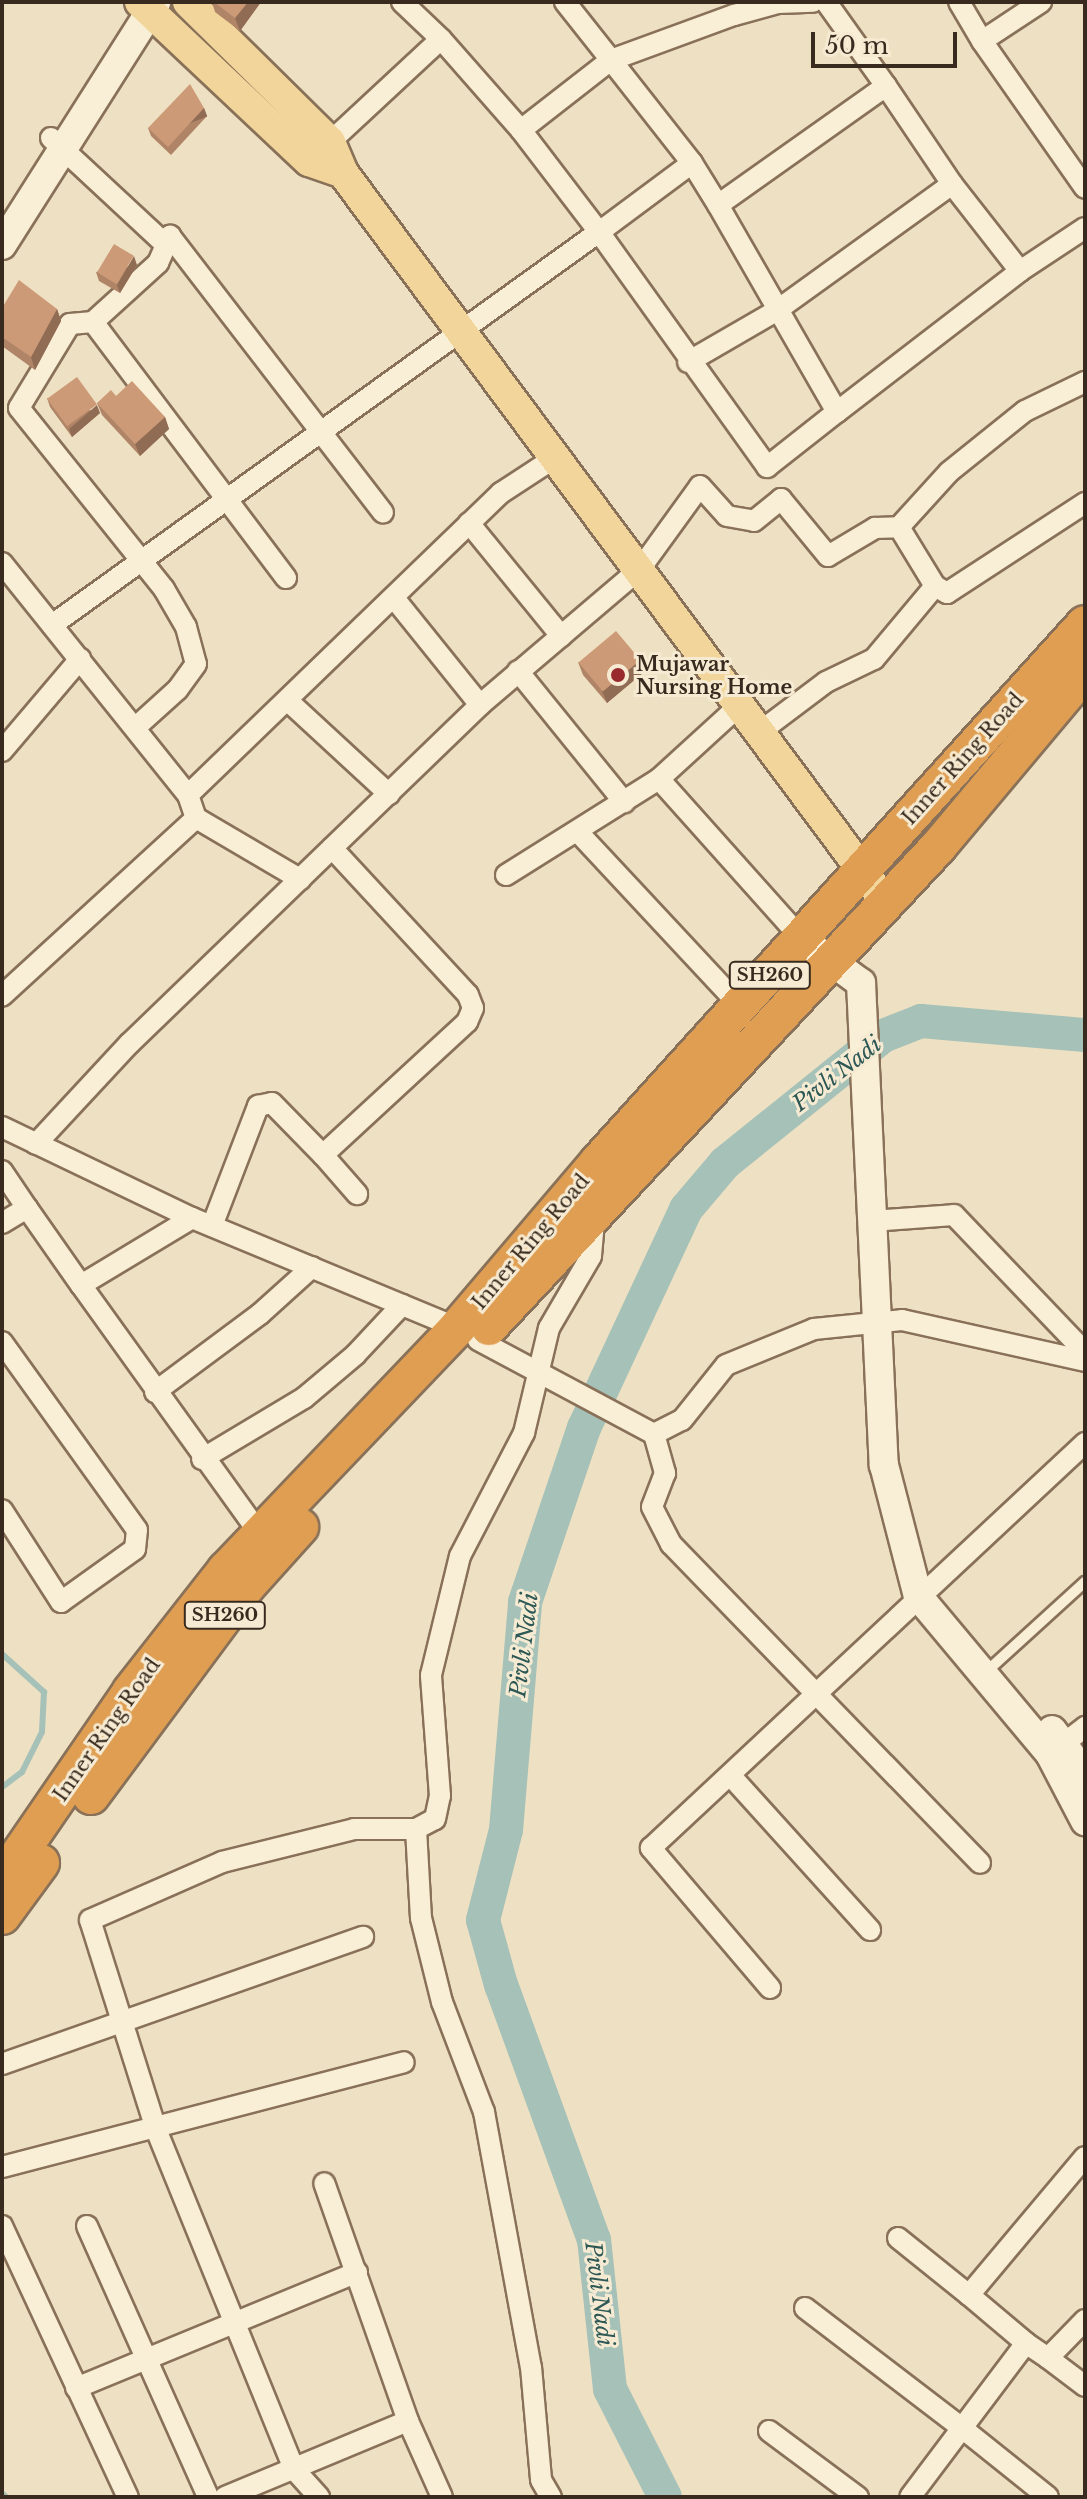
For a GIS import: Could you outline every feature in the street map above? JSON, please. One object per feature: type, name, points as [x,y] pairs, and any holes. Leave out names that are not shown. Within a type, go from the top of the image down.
[{"type":"highway","name":"Inner Ring Road","points":[[2,1879],[131,1691],[467,1334],[594,1211],[816,950],[865,869],[1085,624]]},
{"type":"highway","name":"Inner Ring Road","points":[[467,1334],[741,1007],[885,901],[1085,672]]},
{"type":"highway","name":"Inner Ring Road","points":[[2,1916],[268,1544]]},
{"type":"main road","points":[[188,2],[330,142],[343,173],[865,869],[885,901]]},
{"type":"main road","points":[[146,4],[309,161],[343,173]]},
{"type":"street","points":[[402,2],[441,39],[521,130],[599,232],[688,362],[767,467],[781,499],[828,556],[875,528],[899,527],[949,472],[1025,411],[1085,382]]},
{"type":"street","points":[[565,2],[692,163],[837,412]]},
{"type":"street","points":[[521,130],[611,60],[734,15],[778,3],[813,2]]},
{"type":"street","points":[[826,2],[952,184],[1020,271]]},
{"type":"street","points":[[959,2],[982,41],[1085,188]]},
{"type":"street","points":[[982,41],[1041,2]]},
{"type":"street","points":[[3,215],[56,143],[146,4]]},
{"type":"street","points":[[330,142],[441,39]]},
{"type":"street","points":[[718,205],[886,86]]},
{"type":"street","points":[[2,245],[56,143]]},
{"type":"street","points":[[56,143],[166,245]]},
{"type":"street","points":[[52,625],[228,496],[462,332],[692,163]]},
{"type":"street","points":[[688,362],[776,311],[952,184]]},
{"type":"street","points":[[767,467],[1020,271],[1085,228]]},
{"type":"street","points":[[135,728],[178,689],[196,664],[186,627],[140,560],[19,408],[70,324],[93,322],[158,263],[170,236],[317,433],[383,513]]},
{"type":"street","points":[[93,322],[228,496],[286,578]]},
{"type":"street","points":[[188,795],[501,493],[556,457]]},
{"type":"street","points":[[36,1144],[130,1043],[480,705],[640,569],[700,486],[727,516],[754,521],[781,499]]},
{"type":"street","points":[[899,527],[935,586],[947,593],[1085,503]]},
{"type":"street","points":[[469,523],[561,636]]},
{"type":"street","points":[[5,573],[52,625],[188,795],[196,818],[300,879]]},
{"type":"street","points":[[761,731],[826,682],[874,659],[935,586]]},
{"type":"street","points":[[394,598],[480,705]]},
{"type":"street","points":[[2,751],[80,659]]},
{"type":"street","points":[[518,671],[624,802]]},
{"type":"street","points":[[287,700],[389,794]]},
{"type":"street","points":[[506,875],[659,779],[741,704]]},
{"type":"street","points":[[659,779],[816,950],[861,983],[884,1465],[918,1596],[988,1671],[1066,1742],[1085,1774]]},
{"type":"street","points":[[2,996],[196,818]]},
{"type":"street","points":[[577,831],[741,1007]]},
{"type":"street","points":[[323,1155],[467,1022],[473,1008],[468,995],[332,848]]},
{"type":"street","points":[[212,1226],[258,1106],[272,1103],[357,1194]]},
{"type":"street","points":[[2,1127],[192,1218],[467,1334],[543,1378],[654,1434],[665,1473],[652,1507],[671,1544],[980,1863]]},
{"type":"street","points":[[2,1171],[202,1459],[268,1544]]},
{"type":"street","points":[[2,1223],[27,1208]]},
{"type":"street","points":[[319,2497],[294,2469],[155,2126],[90,1920],[222,1862],[354,1829],[416,1829],[435,1819],[440,1796],[431,1675],[460,1556],[524,1433],[543,1378],[549,1328],[591,1256],[594,1211]]},
{"type":"street","points":[[871,1221],[954,1215],[1085,1352]]},
{"type":"street","points":[[81,1285],[192,1218]]},
{"type":"street","points":[[155,1392],[260,1314],[312,1267]]},
{"type":"street","points":[[202,1459],[304,1398],[402,1305]]},
{"type":"street","points":[[654,1434],[682,1420],[726,1365],[814,1329],[902,1320],[1085,1361]]},
{"type":"street","points":[[2,1342],[137,1530],[135,1549],[61,1602],[2,1510]]},
{"type":"street","points":[[770,1988],[651,1848],[1085,1443]]},
{"type":"street","points":[[1066,1742],[1085,1821]]},
{"type":"street","points":[[730,1775],[870,1930]]},
{"type":"street","points":[[416,1829],[421,1918],[442,2002],[484,2112],[522,2308],[541,2480],[551,2497]]},
{"type":"street","points":[[2,2064],[121,2018],[363,1937]]},
{"type":"street","points":[[2,2167],[404,2062]]},
{"type":"street","points":[[969,2295],[1085,2157]]},
{"type":"street","points":[[324,2183],[408,2421],[442,2497]]},
{"type":"street","points":[[2,2226],[128,2497]]},
{"type":"street","points":[[87,2226],[150,2361],[208,2497]]},
{"type":"street","points":[[898,2238],[1026,2343],[1085,2386]]},
{"type":"street","points":[[76,2388],[150,2361],[357,2272]]},
{"type":"street","points":[[805,2308],[1048,2497]]},
{"type":"street","points":[[1048,2358],[1085,2320]]},
{"type":"street","points":[[910,2497],[1026,2343]]},
{"type":"street","points":[[225,2497],[408,2421]]},
{"type":"street","points":[[769,2431],[858,2497]]},
{"type":"lane","points":[[988,1671],[1085,1582]]},
{"type":"building","points":[[214,2],[248,2],[235,18]]},
{"type":"building","points":[[190,84],[204,108],[168,147],[148,128]]},
{"type":"building","points":[[114,244],[134,256],[117,284],[97,272]]},
{"type":"building","points":[[19,280],[57,309],[31,357],[2,337],[2,308]]},
{"type":"building","points":[[77,377],[97,405],[67,426],[47,399]]},
{"type":"building","points":[[132,381],[165,417],[135,444],[97,403],[111,390],[116,396]]},
{"type":"building","points":[[616,631],[640,660],[603,692],[578,662]]},
{"type":"waterway","name":"Pivli Nadi","points":[[665,2497],[610,2389],[594,2240],[501,1985],[483,1920],[506,1830],[525,1602],[584,1428],[686,1209],[725,1163],[883,1036],[921,1021],[1085,1035]]},
{"type":"waterway","points":[[2,1654],[44,1692],[42,1732],[22,1772],[2,1787]]},
{"type":"waterway","points":[[2,2493],[6,2497]]},
{"type":"place","name":"Mujawar Nursing Home","points":[[618,675]]}]
